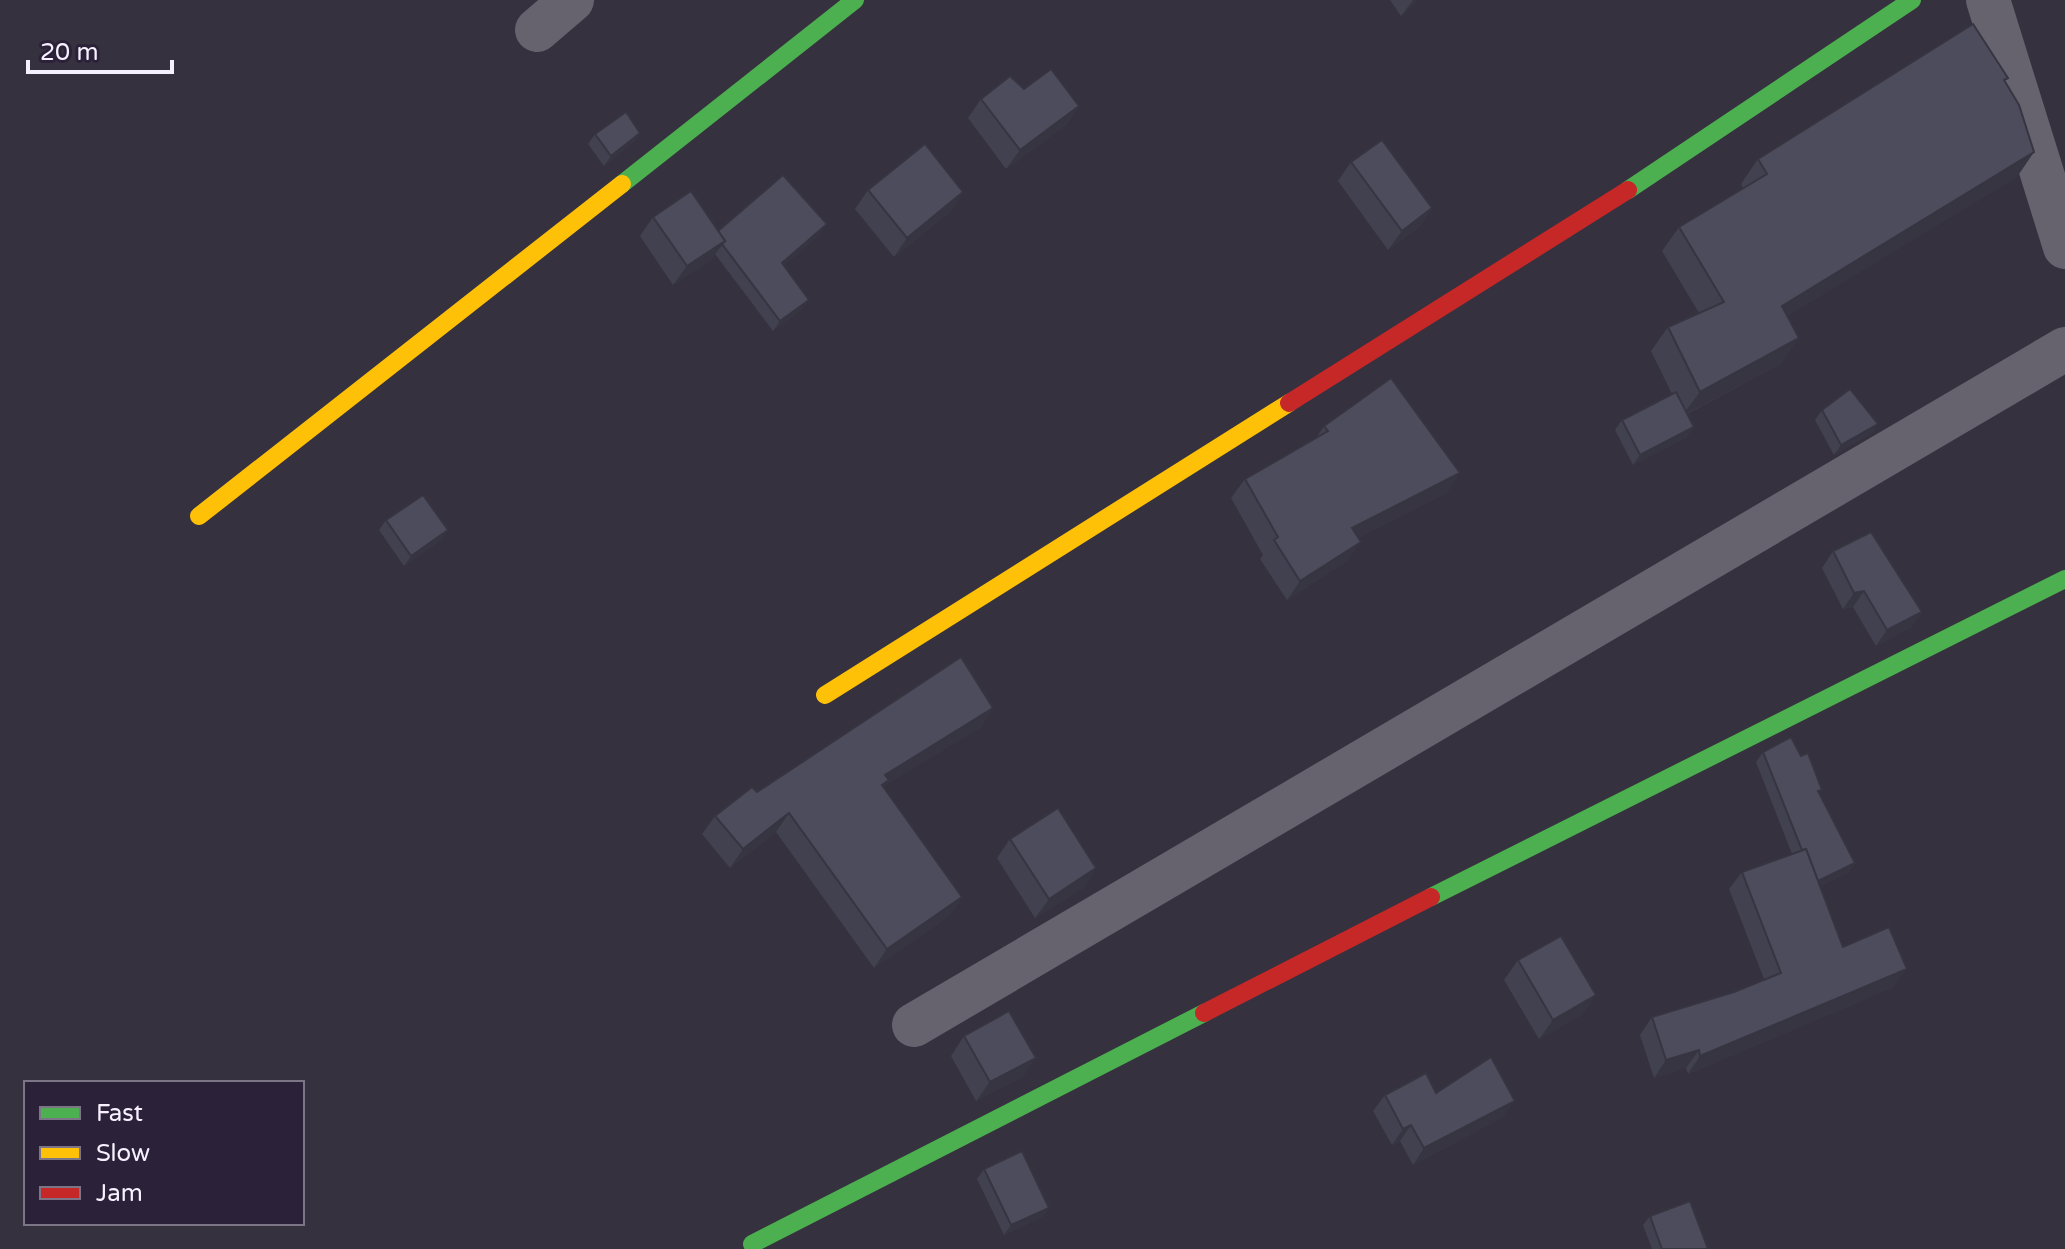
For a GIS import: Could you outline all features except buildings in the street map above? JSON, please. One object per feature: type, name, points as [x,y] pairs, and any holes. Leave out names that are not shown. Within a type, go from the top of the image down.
[{"type":"street","points":[[537,30],[572,0]]},
{"type":"street","points":[[199,516],[855,0]]},
{"type":"street","points":[[825,695],[1711,137],[1912,0]]},
{"type":"street","points":[[1988,0],[2065,247]]},
{"type":"street","points":[[914,1025],[2065,349]]},
{"type":"street","points":[[752,1244],[1497,863],[2065,579]]},
{"type":"traffic: fast","points":[[622,184],[855,0]]},
{"type":"traffic: fast","points":[[1628,190],[1912,0]]},
{"type":"traffic: fast","points":[[1431,897],[2065,579]]},
{"type":"traffic: fast","points":[[752,1244],[1204,1013]]},
{"type":"traffic: slow","points":[[199,516],[622,184]]},
{"type":"traffic: slow","points":[[825,695],[1289,403]]},
{"type":"traffic: jam","points":[[1289,403],[1628,190]]},
{"type":"traffic: jam","points":[[1204,1013],[1431,897]]}]
